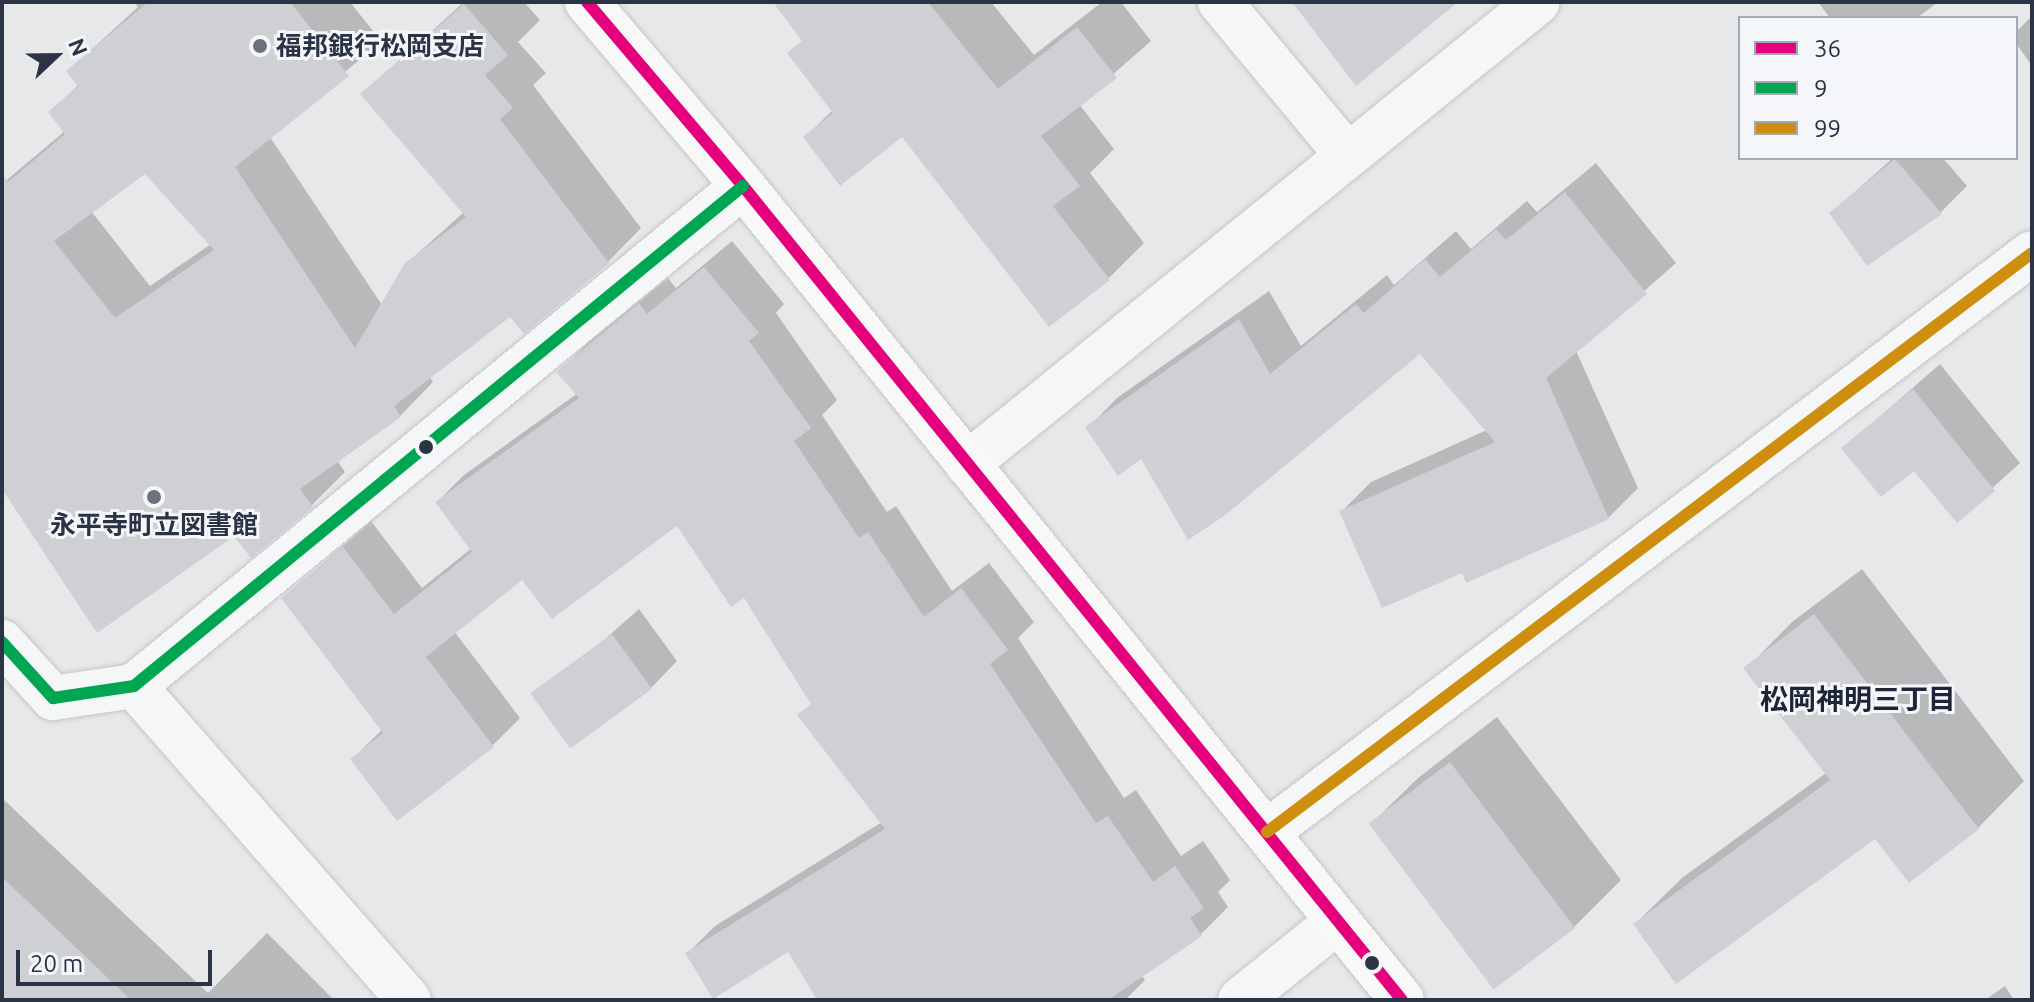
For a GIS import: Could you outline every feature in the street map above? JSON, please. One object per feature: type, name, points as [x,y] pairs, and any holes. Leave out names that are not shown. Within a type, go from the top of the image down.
[{"type":"highway","points":[[587,2],[743,186],[1402,1000]]},
{"type":"street","points":[[1220,2],[1348,156]]},
{"type":"street","points":[[967,464],[1538,2]]},
{"type":"street","points":[[2,642],[53,698],[134,686],[743,186]]},
{"type":"street","points":[[1267,832],[2032,253]]},
{"type":"street","points":[[134,686],[409,1000]]},
{"type":"street","points":[[1240,1000],[1338,921]]},
{"type":"building","points":[[148,2],[290,2],[349,76],[235,167],[355,348],[405,263],[466,217],[360,94],[464,4],[508,55],[485,75],[513,108],[500,119],[609,263],[524,334],[510,317],[394,406],[401,417],[300,489],[313,507],[251,558],[234,536],[97,633],[2,489],[2,174],[8,182],[65,134],[48,112],[78,86],[66,71]],"holes":[[[145,174],[214,250],[115,318],[54,241]]]},
{"type":"building","points":[[773,2],[928,2],[998,89],[1077,27],[1117,78],[1041,136],[1080,186],[1053,206],[1110,280],[1049,327],[902,137],[840,186],[803,137],[833,113],[787,53],[802,41]]},
{"type":"building","points":[[1292,2],[1458,2],[1356,86]]},
{"type":"building","points":[[1896,160],[1942,214],[1867,266],[1829,213]]},
{"type":"building","points":[[1565,192],[1647,294],[1546,378],[1609,519],[1466,583],[1462,573],[1382,608],[1339,511],[1495,442],[1420,354],[1224,516],[1188,540],[1141,459],[1118,476],[1085,427],[1239,319],[1270,374],[1356,304],[1364,313],[1425,259],[1440,277],[1496,229],[1506,240]]},
{"type":"building","points":[[704,267],[759,333],[749,341],[811,428],[794,441],[859,538],[868,532],[924,617],[961,588],[1008,650],[990,664],[1096,823],[1108,816],[1153,882],[1175,866],[1204,908],[1190,918],[1202,936],[1108,1000],[817,1000],[788,952],[713,999],[685,953],[885,829],[797,715],[811,704],[744,598],[731,607],[677,526],[552,619],[522,580],[426,657],[494,747],[397,821],[350,759],[383,733],[281,598],[343,547],[394,614],[472,552],[435,502],[579,398],[556,372],[639,303],[647,314]]},
{"type":"building","points":[[1913,389],[1995,491],[1957,523],[1914,471],[1881,497],[1841,448]]},
{"type":"building","points":[[1814,614],[1979,829],[1909,883],[1875,839],[1676,984],[1633,924],[1830,780],[1743,668]]},
{"type":"building","points":[[612,634],[652,689],[570,748],[530,693]]},
{"type":"building","points":[[1450,762],[1575,928],[1494,990],[1369,823]]},
{"type":"building","points":[[2,877],[131,1000],[2,1000]]},
{"type":"transit line","name":"36","points":[[587,2],[743,186],[1402,1000]]},
{"type":"transit line","name":"9","points":[[2,642],[53,698],[134,686],[743,186]]},
{"type":"transit line","name":"99","points":[[1267,832],[2032,253]]},
{"type":"place","name":"福邦銀行松岡支店","points":[[260,46]]},
{"type":"place","name":"永平寺町立図書館","points":[[154,497]]},
{"type":"district","name":"松岡神明三丁目","points":[[1858,699]]}]
